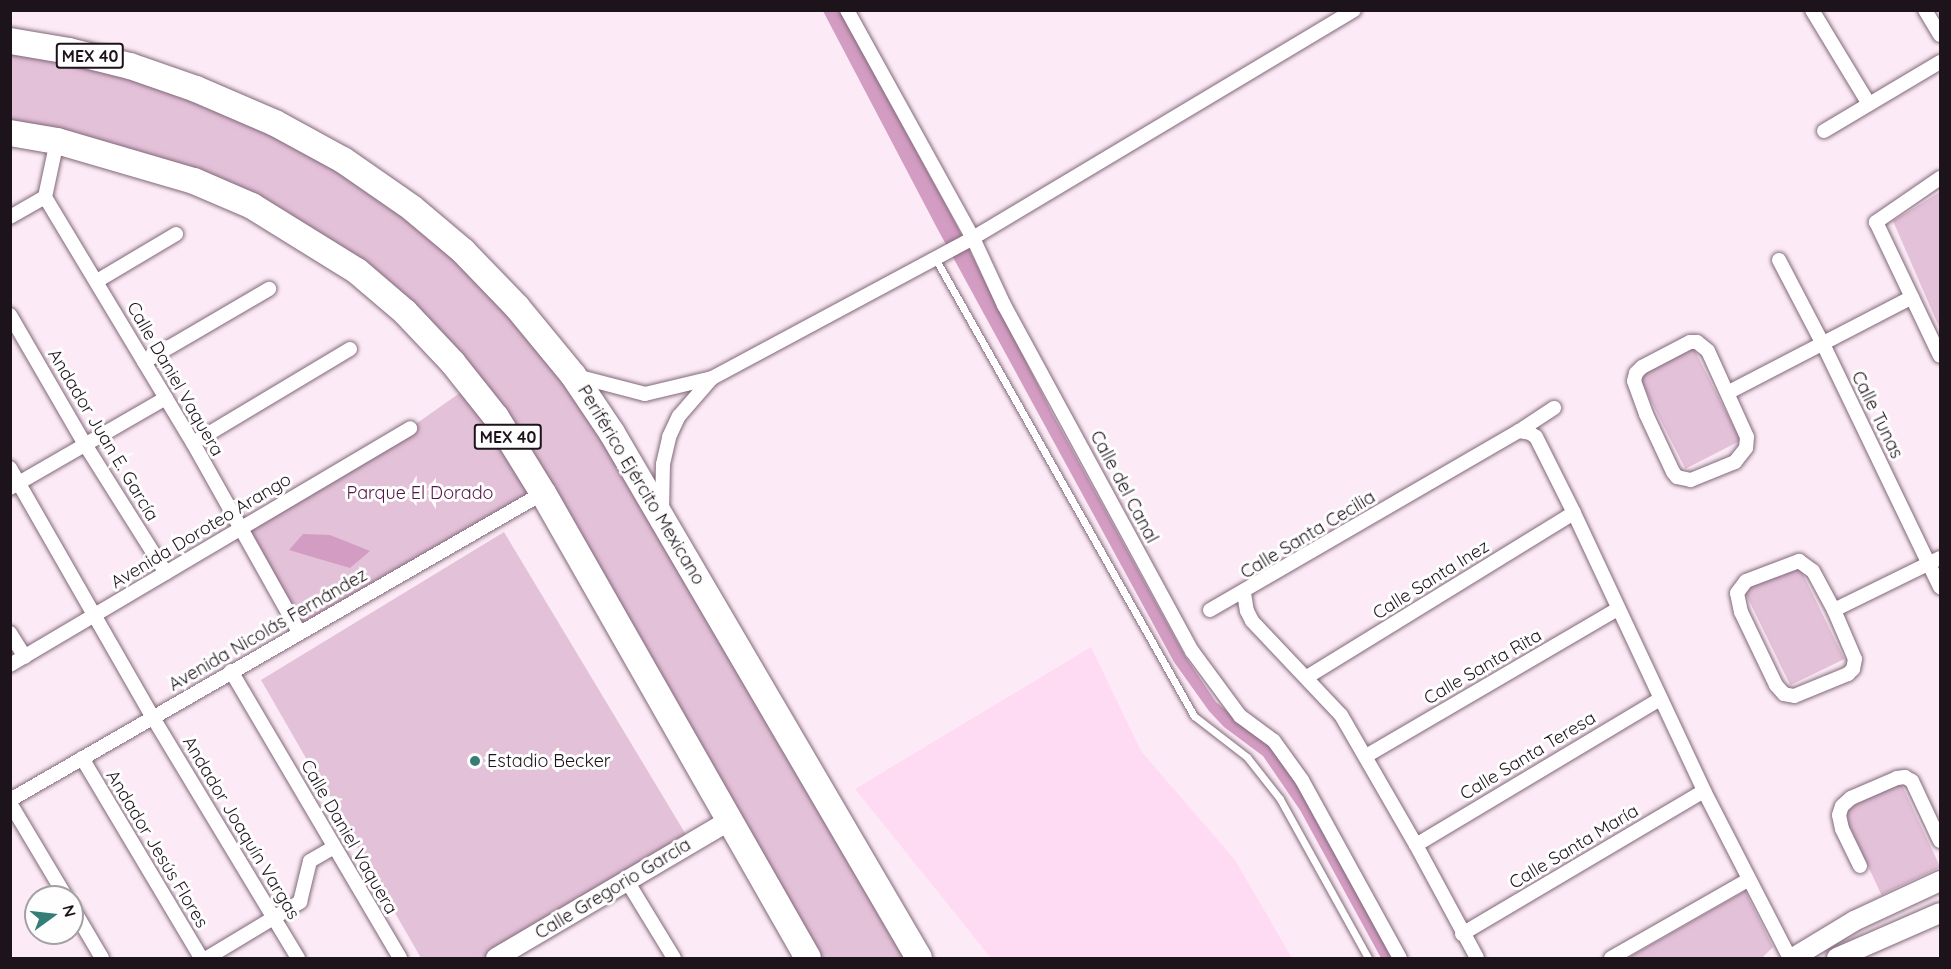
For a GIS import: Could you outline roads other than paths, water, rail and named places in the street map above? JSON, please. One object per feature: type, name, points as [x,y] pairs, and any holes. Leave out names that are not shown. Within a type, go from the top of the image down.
[{"type":"highway","name":"Periférico Ejército Mexicano","points":[[10,41],[69,51],[130,66],[196,89],[275,123],[343,160],[412,208],[463,251],[517,307],[573,375],[612,433],[662,514],[920,958]]},
{"type":"highway","name":"MEX 40","points":[[10,133],[57,141],[194,180],[252,206],[357,271],[405,312],[453,363],[496,417],[543,493],[808,958]]},
{"type":"street","name":"Calle del Canal","points":[[847,10],[973,237],[1004,305],[1192,651],[1240,716],[1274,741],[1302,780],[1401,958]]},
{"type":"street","points":[[573,375],[645,394],[712,378],[973,237],[1354,10]]},
{"type":"street","points":[[1812,10],[1869,104]]},
{"type":"street","points":[[1925,10],[1941,35]]},
{"type":"street","points":[[1824,131],[1941,62]]},
{"type":"street","points":[[10,217],[45,197],[57,141]]},
{"type":"street","points":[[1941,178],[1876,222],[1941,356]]},
{"type":"street","name":"Calle Daniel Vaquera","points":[[45,197],[193,443],[298,632]]},
{"type":"street","points":[[97,281],[176,234]]},
{"type":"street","name":"Calle Tunas","points":[[1779,260],[1935,560],[1941,587]]},
{"type":"street","points":[[144,362],[269,288]]},
{"type":"street","points":[[1729,392],[1912,297]]},
{"type":"street","name":"Andador Juan E. García","points":[[10,315],[86,446],[166,573]]},
{"type":"street","points":[[1697,342],[1708,351],[1729,392],[1748,437],[1742,457],[1691,480],[1677,477],[1636,390],[1636,373],[1642,367],[1682,345],[1697,342]]},
{"type":"street","points":[[193,443],[350,349]]},
{"type":"street","points":[[662,514],[663,464],[669,437],[679,416],[712,378]]},
{"type":"street","points":[[15,486],[166,398]]},
{"type":"street","name":"Calle Santa Cecilia","points":[[1477,958],[1366,756],[1341,716],[1252,621],[1247,611],[1244,593],[1519,431],[1554,408]]},
{"type":"street","name":"Avenida Doroteo Arango","points":[[10,665],[410,428]]},
{"type":"street","points":[[1519,431],[1530,433],[1536,438],[1574,513],[1704,791],[1748,879],[1792,958],[1854,921],[1941,881]]},
{"type":"street","name":"Andador Joaquín Vargas","points":[[10,468],[15,486],[95,615],[298,958]]},
{"type":"street","name":"Avenida Nicolás Fernández","points":[[10,802],[153,716],[543,493]]},
{"type":"street","name":"Calle Santa Inez","points":[[1306,677],[1574,513]]},
{"type":"street","points":[[1834,610],[1935,560]]},
{"type":"street","points":[[1799,561],[1813,571],[1834,610],[1853,651],[1853,669],[1848,674],[1802,695],[1789,696],[1780,692],[1776,685],[1741,612],[1737,593],[1746,581],[1799,561]]},
{"type":"street","points":[[1210,610],[1244,593]]},
{"type":"street","name":"Calle Santa Rita","points":[[1366,756],[1618,609]]},
{"type":"street","points":[[10,633],[25,657]]},
{"type":"street","name":"Calle Daniel Vaquera","points":[[231,671],[400,958]]},
{"type":"street","name":"Calle Santa Teresa","points":[[1416,845],[1660,699]]},
{"type":"street","name":"Andador Jesús Flores","points":[[82,758],[201,958]]},
{"type":"street","points":[[1860,866],[1842,829],[1839,815],[1842,806],[1851,798],[1897,778],[1905,777],[1912,781],[1941,842]]},
{"type":"street","name":"Calle Santa María","points":[[1462,934],[1704,791]]},
{"type":"street","points":[[10,802],[59,885]]},
{"type":"street","name":"Calle Gregorio García","points":[[496,958],[520,953],[627,881],[730,820]]},
{"type":"street","points":[[207,958],[300,902],[310,861],[334,847]]},
{"type":"street","points":[[1611,958],[1748,879]]},
{"type":"street","points":[[627,881],[674,958]]},
{"type":"street","points":[[1837,958],[1941,913]]},
{"type":"street","points":[[84,927],[102,958]]},
{"type":"lane","points":[[935,258],[1194,716],[1247,758],[1280,799],[1368,958]]},
{"type":"place","name":"Estadio Becker","points":[[475,761]]},
{"type":"park label","name":"Parque El Dorado","points":[[420,493]]}]
